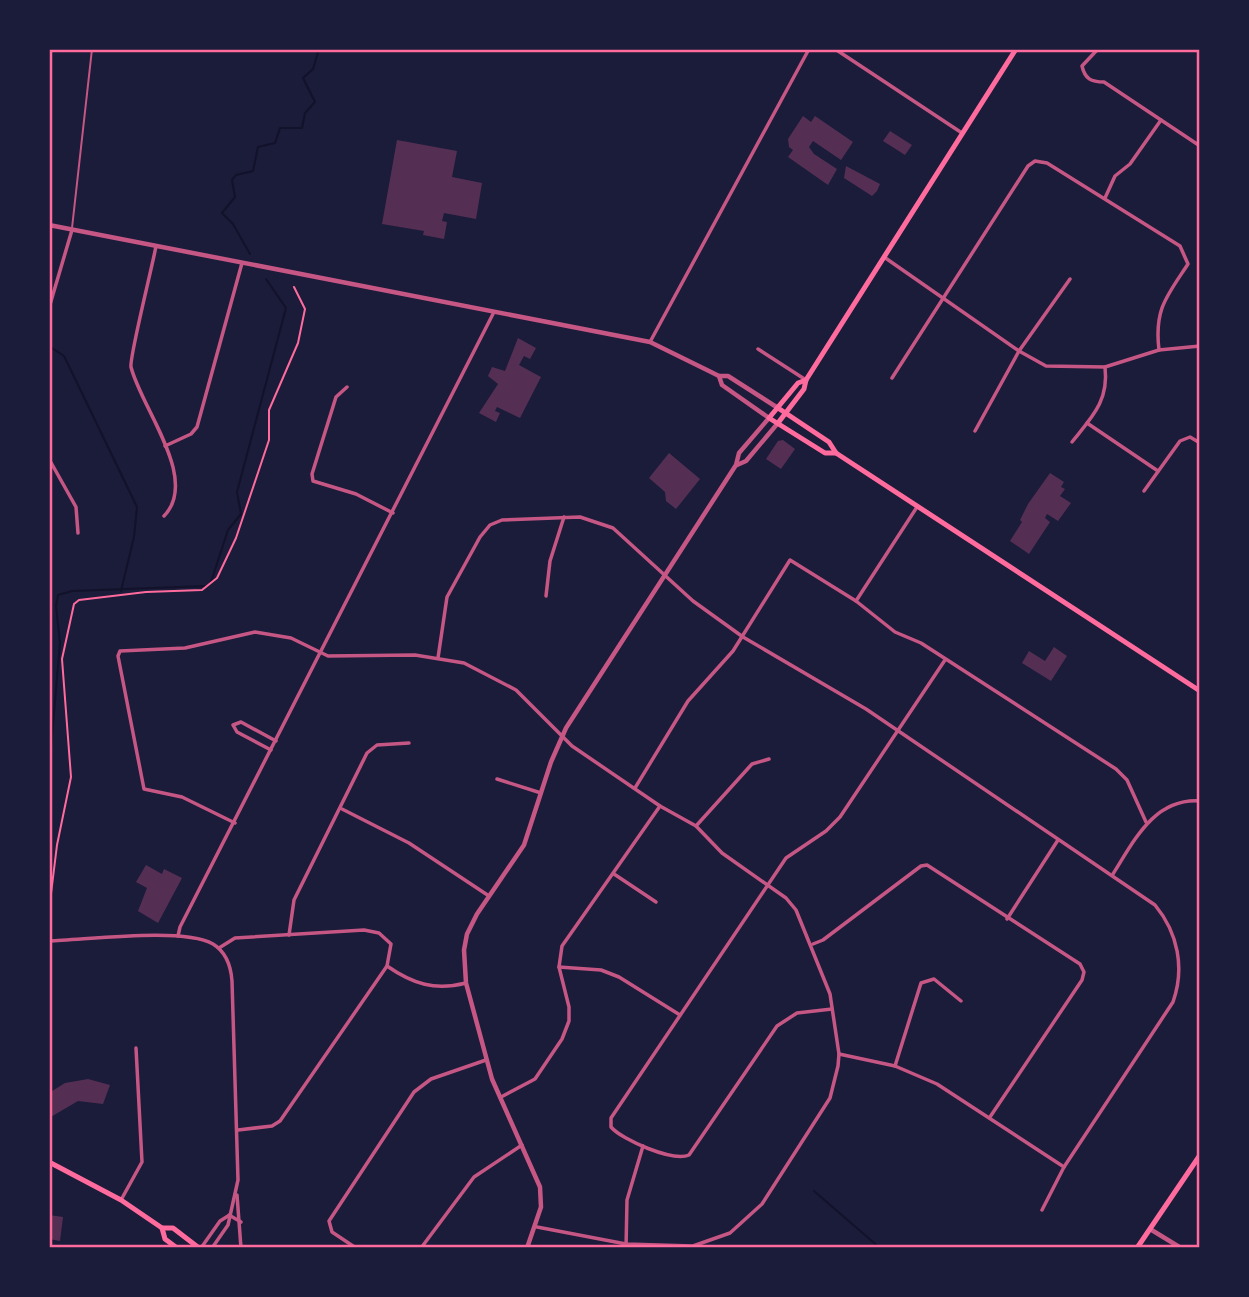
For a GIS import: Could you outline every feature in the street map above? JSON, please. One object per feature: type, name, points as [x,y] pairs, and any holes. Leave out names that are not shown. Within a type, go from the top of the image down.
[{"type":"main road","points":[[778,423],[804,389],[806,380],[1016,49]]},
{"type":"main road","points":[[806,380],[798,383],[769,418],[825,453],[836,453]]},
{"type":"main road","points":[[778,408],[829,442],[836,453],[1200,691]]},
{"type":"main road","points":[[1136,1248],[1200,1155]]},
{"type":"main road","points":[[49,1162],[121,1200],[162,1228],[173,1228],[200,1248]]},
{"type":"main road","points":[[162,1228],[165,1239],[177,1248]]},
{"type":"street","points":[[650,342],[809,49]]},
{"type":"street","points":[[835,49],[962,133]]},
{"type":"street","points":[[1098,49],[1082,66],[1085,76],[1092,82],[1104,82],[1200,146]]},
{"type":"street","points":[[1105,198],[1115,176],[1130,164],[1161,120]]},
{"type":"street","points":[[892,378],[1028,166],[1035,161],[1047,163],[1105,198],[1180,246],[1185,253],[1188,264],[1160,307],[1156,327],[1159,350]]},
{"type":"street","points":[[49,225],[650,342],[719,376],[728,376],[778,408]]},
{"type":"street","points":[[49,309],[72,229]]},
{"type":"street","points":[[156,246],[130,362],[165,446],[177,491],[173,505],[164,516]]},
{"type":"street","points":[[884,257],[1019,351],[1046,366],[1105,367],[1159,350],[1200,346]]},
{"type":"street","points":[[165,446],[191,434],[197,427],[243,262]]},
{"type":"street","points":[[975,431],[1019,351],[1070,279]]},
{"type":"street","points":[[178,936],[180,927],[494,312]]},
{"type":"street","points":[[758,349],[806,380]]},
{"type":"street","points":[[1072,442],[1104,398],[1107,386],[1105,367]]},
{"type":"street","points":[[527,1248],[537,1227],[541,1207],[540,1187],[499,1098],[486,1059],[466,983],[465,941],[470,926],[524,845],[562,737],[736,465],[739,453],[769,418],[722,385],[719,376]]},
{"type":"street","points":[[347,387],[336,397],[312,474],[313,481],[356,494],[393,513]]},
{"type":"street","points":[[736,465],[746,461],[778,423]]},
{"type":"street","points":[[1087,423],[1158,471]]},
{"type":"street","points":[[1144,491],[1180,441],[1190,437],[1200,443]]},
{"type":"street","points":[[49,459],[76,507],[78,533]]},
{"type":"street","points":[[856,601],[917,507]]},
{"type":"street","points":[[545,596],[550,561],[564,517]]},
{"type":"street","points":[[438,658],[447,597],[485,531],[502,520],[564,517],[598,521],[613,528],[693,601],[743,637],[898,730],[1058,840],[1147,897],[1164,917],[1178,951],[1178,981],[1168,1012],[1064,1167],[1049,1191],[1042,1210]]},
{"type":"street","points":[[635,788],[688,701],[743,637],[790,560],[856,601],[895,632],[921,643],[1116,769],[1127,780],[1146,822]]},
{"type":"street","points":[[235,823],[182,797],[144,789],[119,653],[122,650],[185,648],[255,632],[291,638],[322,653],[345,658],[438,658],[464,663],[516,690],[562,737],[660,806],[696,826],[722,853],[768,885],[796,910],[812,944],[832,1010],[839,1054],[830,1098],[762,1204],[736,1230],[707,1246],[626,1246],[537,1227]]},
{"type":"street","points":[[832,1010],[797,1013],[777,1026],[689,1155],[675,1157],[643,1146],[618,1134],[611,1126],[611,1118],[790,853],[826,831],[840,817],[945,660]]},
{"type":"street","points":[[271,750],[237,732],[233,725],[242,722],[276,741]]},
{"type":"street","points":[[289,935],[294,900],[370,749],[377,745],[409,743]]},
{"type":"street","points":[[696,826],[752,764],[769,759]]},
{"type":"street","points":[[497,779],[541,793]]},
{"type":"street","points":[[1113,874],[1146,822],[1185,800],[1200,801]]},
{"type":"street","points":[[499,1098],[535,1079],[562,1039],[570,1016],[559,967],[562,946],[660,806]]},
{"type":"street","points":[[342,809],[409,843],[489,896]]},
{"type":"street","points":[[1007,919],[1058,840]]},
{"type":"street","points":[[812,944],[823,940],[925,865],[1080,964],[1084,974],[990,1117]]},
{"type":"street","points":[[614,874],[656,902]]},
{"type":"street","points":[[219,948],[235,938],[365,930],[379,933],[391,944],[387,966],[280,1121],[272,1126],[238,1130]]},
{"type":"street","points":[[49,941],[178,936],[201,939],[219,948],[231,971],[238,1130],[237,1194],[242,1248]]},
{"type":"street","points":[[387,966],[418,985],[430,987],[466,983]]},
{"type":"street","points":[[559,967],[601,970],[619,977],[680,1015]]},
{"type":"street","points":[[895,1066],[923,981],[934,979],[961,1001]]},
{"type":"street","points":[[121,1200],[142,1162],[136,1048]]},
{"type":"street","points":[[839,1054],[895,1066],[937,1084],[1064,1167]]},
{"type":"street","points":[[356,1248],[332,1232],[329,1221],[414,1092],[431,1079],[486,1059]]},
{"type":"street","points":[[421,1248],[474,1177],[522,1145]]},
{"type":"street","points":[[626,1246],[627,1200],[643,1146]]},
{"type":"street","points":[[212,1248],[228,1225],[228,1216],[237,1194]]},
{"type":"street","points":[[228,1216],[241,1222]]},
{"type":"street","points":[[200,1248],[220,1221],[228,1216]]},
{"type":"street","points":[[1150,1229],[1181,1248]]},
{"type":"lane","points":[[72,229],[92,49]]},
{"type":"path","points":[[49,910],[57,845],[71,777],[62,659],[74,604],[79,600],[146,592],[202,590],[217,578],[236,538],[269,440],[269,411],[298,343],[305,309],[294,287]]},
{"type":"building","points":[[803,116],[811,122],[815,116],[853,142],[841,160],[813,141],[809,147],[814,154],[837,169],[828,185],[788,157],[793,150],[789,147],[788,139]]},
{"type":"building","points":[[890,131],[912,145],[905,155],[883,141]]},
{"type":"building","points":[[397,140],[457,151],[452,177],[482,183],[476,219],[444,213],[442,221],[447,222],[444,239],[423,235],[424,231],[382,224]]},
{"type":"building","points":[[846,166],[880,184],[877,191],[872,196],[844,178]]},
{"type":"building","points":[[518,338],[536,348],[530,359],[524,356],[519,365],[541,377],[520,418],[497,407],[495,411],[500,413],[496,422],[479,413],[498,384],[488,376],[492,367],[505,371]]},
{"type":"building","points":[[783,440],[795,449],[781,469],[766,459],[778,441]]},
{"type":"building","points":[[669,453],[700,479],[676,509],[666,501],[665,492],[649,478]]},
{"type":"building","points":[[1050,473],[1064,482],[1061,487],[1065,489],[1060,496],[1071,503],[1058,521],[1047,514],[1045,518],[1050,522],[1029,554],[1010,541],[1022,522],[1020,520],[1028,504]]},
{"type":"building","points":[[1054,647],[1067,656],[1051,681],[1022,663],[1029,651],[1045,661]]},
{"type":"building","points":[[146,865],[162,874],[164,869],[182,878],[158,923],[138,911],[147,888],[136,882]]},
{"type":"building","points":[[88,1079],[110,1085],[103,1104],[78,1101],[49,1118],[49,1093],[65,1083]]},
{"type":"building","points":[[49,1215],[63,1217],[60,1241],[49,1239]]},
{"type":"waterway","points":[[250,254],[233,224],[222,213],[235,197],[232,180],[236,175],[253,171],[258,147],[275,143],[280,128],[302,128],[305,113],[315,102],[303,78],[313,69],[319,49]]},
{"type":"waterway","points":[[211,582],[228,530],[241,514],[237,492],[286,308],[266,279]]},
{"type":"waterway","points":[[49,346],[64,356],[137,507],[134,537],[121,591]]},
{"type":"waterway","points":[[49,771],[60,643],[56,606],[58,595],[72,591],[207,586]]},
{"type":"waterway","points":[[814,1191],[880,1248]]}]
